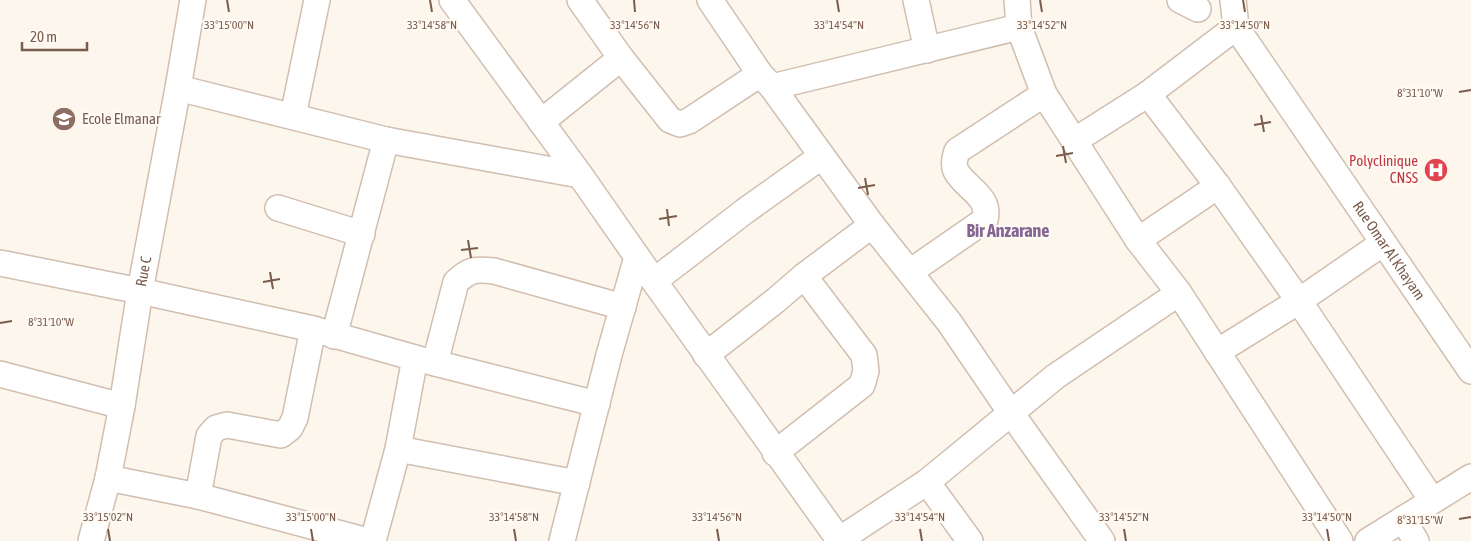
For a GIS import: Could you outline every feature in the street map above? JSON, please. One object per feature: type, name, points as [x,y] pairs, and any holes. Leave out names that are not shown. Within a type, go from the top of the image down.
[{"type":"street","name":"Rue C","points":[[91,541],[108,478],[122,406],[140,291],[193,0]]},
{"type":"street","points":[[293,116],[317,0]]},
{"type":"street","points":[[452,0],[580,176],[839,540],[927,482],[1056,376],[1179,293]]},
{"type":"street","points":[[580,0],[621,58],[670,120],[680,124],[766,81],[927,50],[1019,27]]},
{"type":"street","points":[[710,0],[766,81],[872,225],[949,322],[1102,541]]},
{"type":"street","points":[[916,0],[927,50]]},
{"type":"street","points":[[1017,0],[1019,27],[1044,94],[1138,240],[1179,293],[1340,541]]},
{"type":"street","name":"Rue Omar Al Khayam","points":[[1233,0],[1236,27],[1471,371]]},
{"type":"street","points":[[1074,141],[1148,94],[1236,27]]},
{"type":"street","points":[[541,122],[621,58]]},
{"type":"street","points":[[178,88],[386,140],[580,176]]},
{"type":"street","points":[[910,272],[985,220],[987,212],[984,202],[956,170],[954,160],[957,151],[1044,94]]},
{"type":"street","points":[[1148,94],[1218,186],[1299,301],[1432,500]]},
{"type":"street","points":[[198,496],[209,436],[216,428],[227,425],[281,435],[290,428],[362,234],[386,140]]},
{"type":"street","points":[[654,281],[745,211],[822,156]]},
{"type":"street","points":[[1138,240],[1218,186]]},
{"type":"street","points":[[278,208],[362,234]]},
{"type":"street","points":[[706,355],[804,276],[872,225]]},
{"type":"street","points":[[1217,352],[1299,301],[1383,243]]},
{"type":"street","points":[[562,541],[596,404],[637,258]]},
{"type":"street","points":[[0,263],[140,291],[324,333],[596,404]]},
{"type":"street","points":[[373,541],[425,360],[456,282],[465,274],[478,269],[494,270],[623,307]]},
{"type":"street","points":[[775,452],[862,385],[866,370],[864,355],[804,276]]},
{"type":"street","points":[[0,374],[122,406]]},
{"type":"street","points":[[398,449],[577,483]]},
{"type":"street","points":[[1368,541],[1471,477]]},
{"type":"street","points":[[108,478],[198,496],[368,541]]},
{"type":"street","points":[[927,482],[970,541]]},
{"type":"street","points":[[1403,519],[1416,541]]},
{"type":"place","name":"Ecole Elmanar","points":[[64,119]]},
{"type":"place","name":"Polyclinique CNSS","points":[[1436,170]]},
{"type":"district","name":"Bir Anzarane","points":[[1008,231]]}]
